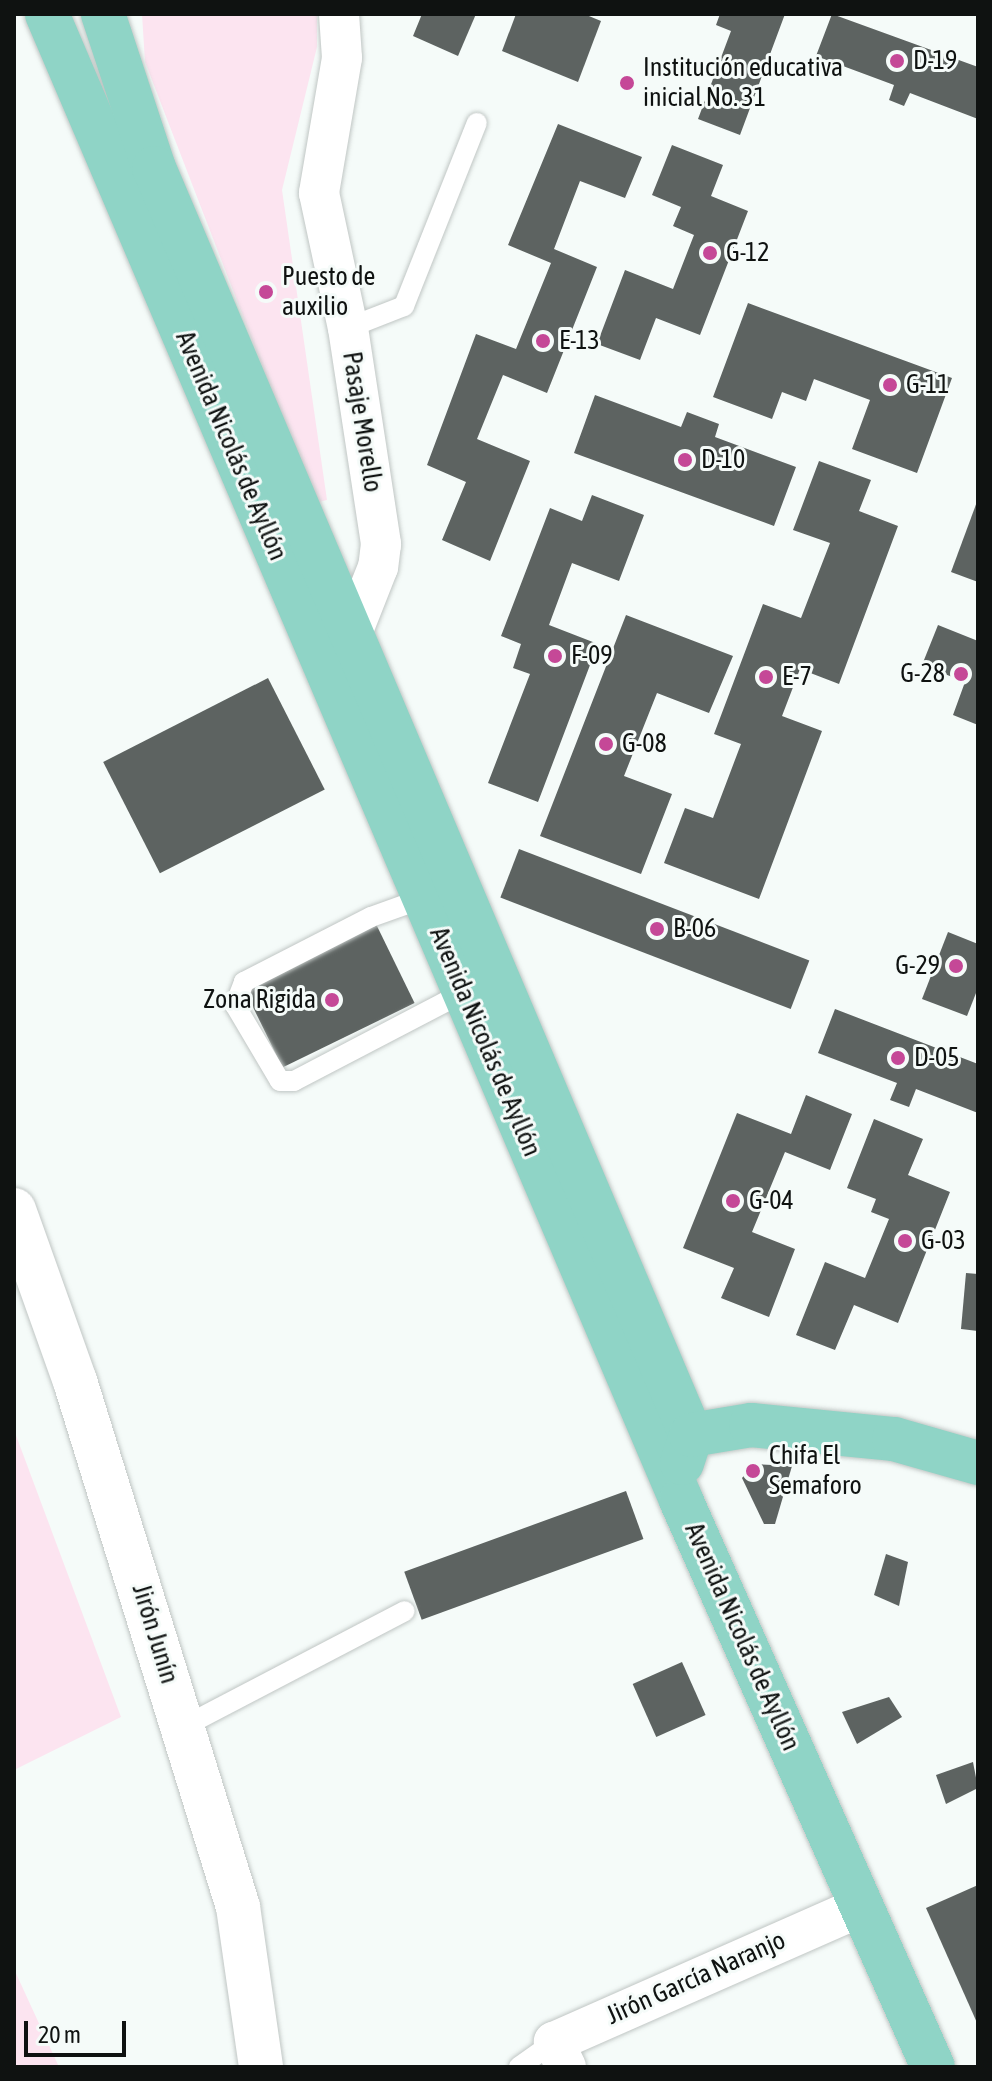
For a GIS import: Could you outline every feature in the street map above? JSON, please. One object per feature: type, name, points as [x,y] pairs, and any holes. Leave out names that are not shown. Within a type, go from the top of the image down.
[{"type":"main road","name":"Avenida Nicolás de Ayllón","points":[[47,14],[681,1500],[933,2067]]},
{"type":"main road","name":"Avenida Nicolás de Ayllón","points":[[103,14],[154,168],[350,638],[691,1435]]},
{"type":"main road","points":[[681,1500],[680,1473],[691,1435],[751,1425],[894,1439],[978,1463]]},
{"type":"street","name":"Pasaje Morello","points":[[339,14],[342,58],[319,193],[348,328],[381,544],[378,567],[350,638]]},
{"type":"street","name":"Jirón Junín","points":[[14,1210],[75,1381],[238,1907],[261,2067]]},
{"type":"street","points":[[894,1439],[978,1439]]},
{"type":"street","name":"Jirón García Naranjo","points":[[560,2054],[863,1906]]},
{"type":"lane","points":[[348,328],[404,306],[477,123]]},
{"type":"lane","points":[[424,898],[371,917],[244,982],[235,1005],[280,1081],[294,1081],[464,992]]},
{"type":"lane","points":[[183,1727],[405,1611]]},
{"type":"lane","points":[[519,2067],[560,2054]]},
{"type":"shaded area","points":[[142,14],[317,14],[317,47],[282,190],[327,500],[315,503],[145,62]]},
{"type":"shaded area","points":[[14,1430],[121,1717],[14,1770]]},
{"type":"shaded area","points":[[14,1969],[59,2067],[14,2067]]},
{"type":"building","points":[[422,14],[476,14],[458,56],[413,36]]},
{"type":"building","points":[[516,14],[584,14],[601,21],[578,82],[502,51]]},
{"type":"building","points":[[720,14],[785,14],[740,135],[698,119],[731,31],[716,25]]},
{"type":"building","name":"D-19","points":[[832,14],[978,67],[978,119],[910,93],[904,106],[889,100],[894,85],[816,56]]},
{"type":"building","name":"E-13","points":[[558,124],[642,157],[625,198],[580,181],[554,249],[597,267],[547,393],[503,375],[477,439],[530,461],[490,561],[442,540],[466,482],[427,465],[476,334],[516,349],[551,263],[508,245]]},
{"type":"building","name":"G-12","points":[[672,145],[723,165],[711,196],[748,211],[700,335],[656,318],[640,360],[597,344],[625,270],[673,289],[694,235],[673,226],[681,207],[652,195]]},
{"type":"building","name":"G-11","points":[[748,303],[952,378],[917,473],[852,449],[870,400],[814,379],[806,401],[782,392],[772,419],[713,397]]},
{"type":"building","name":"D-10","points":[[595,395],[681,427],[687,412],[719,424],[715,437],[796,467],[774,526],[574,453]]},
{"type":"building","name":"E-7","points":[[819,461],[871,480],[859,511],[898,526],[839,684],[800,669],[782,716],[822,731],[759,899],[664,863],[685,808],[713,818],[741,744],[714,734],[763,604],[801,618],[830,543],[793,530]]},
{"type":"building","name":"F-09","points":[[592,495],[644,515],[619,581],[572,563],[549,625],[598,644],[538,802],[488,783],[530,674],[513,668],[521,644],[501,636],[550,508],[582,521]]},
{"type":"building","points":[[978,499],[978,582],[951,572]]},
{"type":"building","name":"G-08","points":[[626,615],[733,656],[709,713],[657,693],[624,776],[672,794],[641,874],[540,836]]},
{"type":"building","name":"G-28","points":[[938,625],[978,641],[978,725],[953,715],[965,682],[922,665]]},
{"type":"building","points":[[268,678],[325,789],[160,873],[103,762]]},
{"type":"building","name":"B-06","points":[[519,849],[809,960],[791,1009],[500,898]]},
{"type":"building","name":"Zona Rigida","points":[[376,924],[415,1003],[282,1068],[244,988]]},
{"type":"building","name":"G-29","points":[[948,932],[978,944],[978,988],[967,1016],[922,999]]},
{"type":"building","name":"D-05","points":[[835,1009],[978,1064],[978,1113],[916,1089],[909,1107],[890,1100],[897,1083],[818,1053]]},
{"type":"building","name":"G-04","points":[[806,1095],[852,1114],[830,1170],[785,1152],[752,1232],[795,1249],[769,1317],[721,1298],[734,1268],[683,1248],[737,1113],[791,1134]]},
{"type":"building","name":"G-03","points":[[874,1119],[923,1139],[908,1175],[950,1192],[898,1323],[854,1305],[835,1350],[796,1335],[825,1262],[865,1278],[889,1219],[871,1212],[876,1199],[847,1188]]},
{"type":"building","points":[[966,1273],[978,1274],[978,1331],[961,1329]]},
{"type":"building","points":[[754,1464],[792,1466],[775,1524],[764,1524],[742,1478]]},
{"type":"building","points":[[626,1491],[643,1539],[422,1620],[404,1572]]},
{"type":"building","points":[[886,1554],[908,1562],[899,1606],[874,1595]]},
{"type":"building","points":[[682,1662],[706,1715],[656,1737],[633,1684]]},
{"type":"building","points":[[889,1697],[902,1717],[857,1744],[842,1712]]},
{"type":"building","points":[[973,1762],[978,1788],[946,1804],[936,1775]]},
{"type":"building","points":[[978,1885],[978,2025],[926,1908]]},
{"type":"place","name":"D-19","points":[[897,61]]},
{"type":"place","name":"Institución educativa inicial No. 31","points":[[627,83]]},
{"type":"place","name":"G-12","points":[[710,253]]},
{"type":"place","name":"Puesto de auxilio","points":[[266,292]]},
{"type":"place","name":"E-13","points":[[543,341]]},
{"type":"place","name":"G-11","points":[[890,385]]},
{"type":"place","name":"D-10","points":[[685,460]]},
{"type":"place","name":"F-09","points":[[555,656]]},
{"type":"place","name":"G-28","points":[[961,674]]},
{"type":"place","name":"E-7","points":[[766,677]]},
{"type":"place","name":"G-08","points":[[606,744]]},
{"type":"place","name":"B-06","points":[[657,929]]},
{"type":"place","name":"G-29","points":[[956,966]]},
{"type":"place","name":"Zona Rigida","points":[[332,1000]]},
{"type":"place","name":"D-05","points":[[898,1058]]},
{"type":"place","name":"G-04","points":[[733,1201]]},
{"type":"place","name":"G-03","points":[[905,1241]]},
{"type":"place","name":"Chifa El Semaforo","points":[[753,1471]]}]
